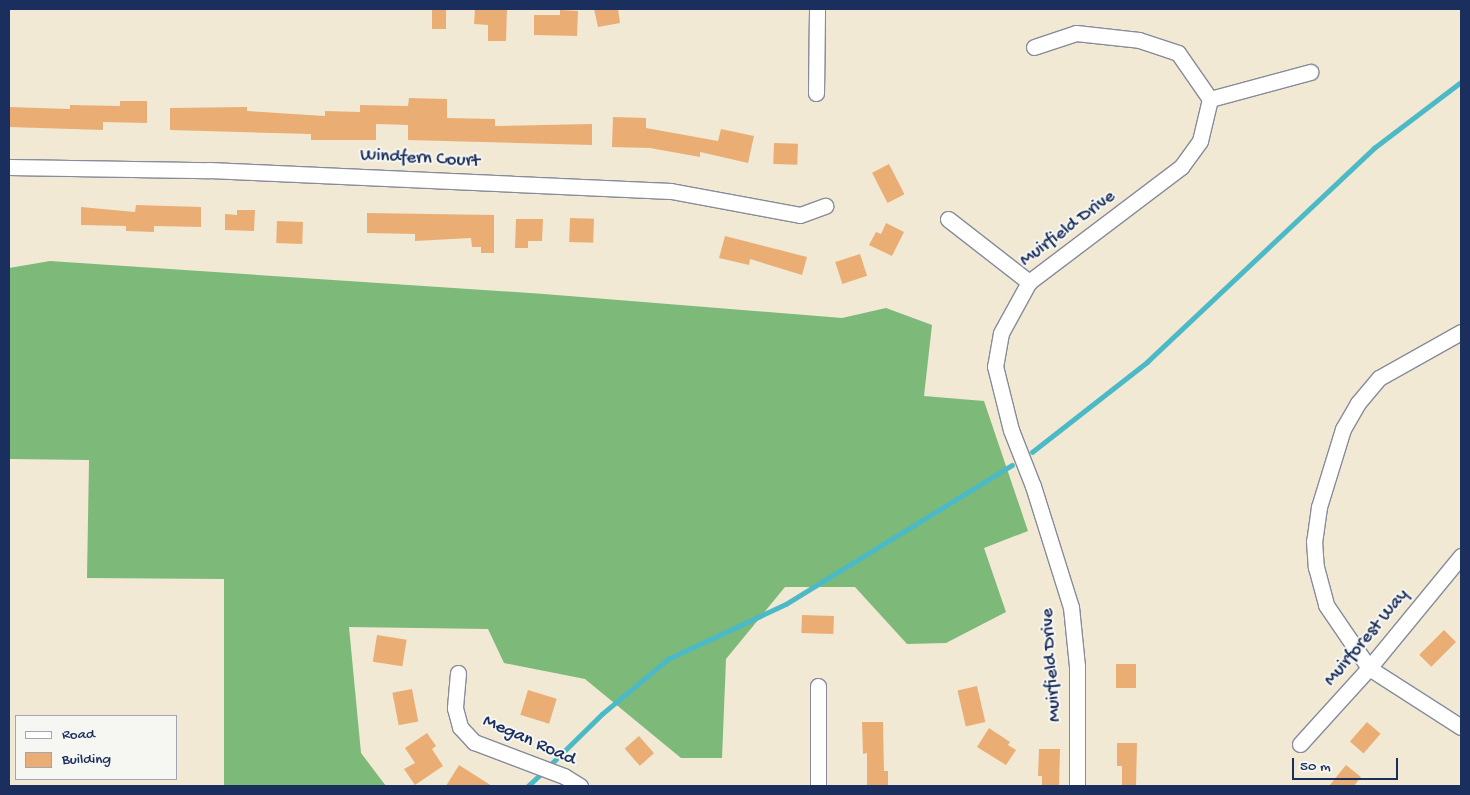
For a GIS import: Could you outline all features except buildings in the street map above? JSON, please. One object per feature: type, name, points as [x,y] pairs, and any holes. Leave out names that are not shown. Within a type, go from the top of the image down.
[{"type":"street","points":[[816,93],[818,9]]},
{"type":"street","points":[[1034,47],[1076,33],[1139,40],[1178,53],[1210,99],[1310,72]]},
{"type":"street","name":"Muirfield Drive","points":[[1077,786],[1077,666],[1071,607],[1033,486],[1011,430],[995,366],[1000,332],[1029,282],[1181,167],[1200,141],[1210,99]]},
{"type":"street","name":"Windfern Court","points":[[9,167],[209,170],[671,191],[800,215],[825,206]]},
{"type":"street","points":[[948,218],[1029,282]]},
{"type":"street","points":[[1461,332],[1379,378],[1358,403],[1343,428],[1319,507],[1314,541],[1316,568],[1326,605],[1369,668],[1461,727]]},
{"type":"street","name":"Muirforest Way","points":[[1300,744],[1369,668],[1461,556]]},
{"type":"street","name":"Megan Road","points":[[458,673],[455,708],[460,727],[474,742],[564,776],[580,786]]},
{"type":"street","points":[[818,686],[818,786]]},
{"type":"green space","points":[[50,261],[544,294],[842,318],[886,308],[932,325],[924,396],[984,401],[1028,531],[984,548],[1006,612],[946,643],[907,644],[855,587],[785,587],[726,659],[722,758],[681,758],[585,679],[504,663],[488,629],[349,627],[361,753],[386,786],[224,786],[224,579],[87,578],[89,460],[9,459],[9,268]]},
{"type":"waterway","points":[[1032,452],[1147,362],[1374,148],[1461,82]]},
{"type":"waterway","points":[[549,766],[602,714],[668,659],[786,604],[1012,465]]},
{"type":"waterway","points":[[528,786],[543,772]]}]
